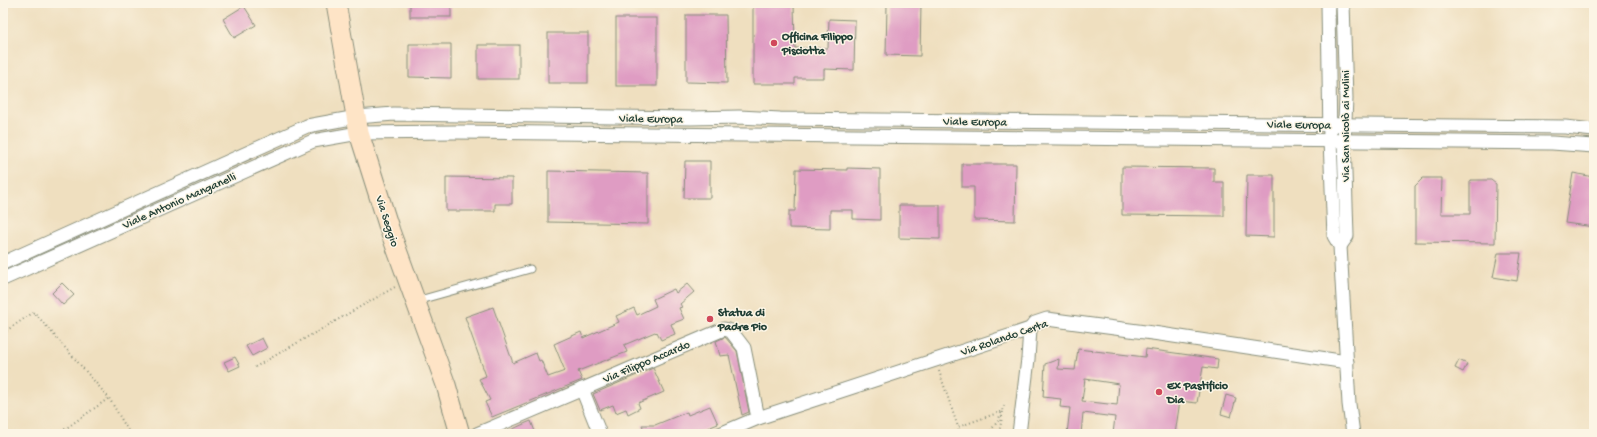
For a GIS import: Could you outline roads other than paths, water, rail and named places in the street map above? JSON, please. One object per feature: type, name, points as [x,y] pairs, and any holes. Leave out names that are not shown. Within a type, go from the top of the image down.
[{"type":"street","name":"Via Seggio","points":[[336,3],[358,125],[390,231],[446,385],[460,434]]},
{"type":"street","name":"Via San Nicolò ai Mulini","points":[[1328,3],[1330,141],[1334,236],[1340,246],[1353,434]]},
{"type":"street","name":"Via San Nicolò ai Mulini","points":[[1340,246],[1347,236],[1344,141],[1344,3]]},
{"type":"street","name":"Viale Europa","points":[[358,125],[394,114],[690,126],[740,117],[1330,141],[1552,143],[1594,146]]},
{"type":"street","name":"Viale Europa","points":[[358,125],[410,132],[690,126],[1010,129],[1330,124],[1565,127],[1594,130]]},
{"type":"street","name":"Viale Antonio Manganelli","points":[[3,263],[307,126],[358,125]]},
{"type":"street","name":"Viale Antonio Manganelli","points":[[3,279],[313,141],[358,125]]},
{"type":"street","name":"Via Rolando Certa","points":[[720,434],[758,418],[1030,329],[1036,323],[1047,319],[1347,362]]},
{"type":"street","name":"Via Filippo Accardo","points":[[477,434],[724,329],[731,331],[744,348],[758,418]]},
{"type":"street","points":[[1019,434],[1030,329]]},
{"type":"street","points":[[582,389],[600,434]]},
{"type":"lane","points":[[169,188],[176,202]]},
{"type":"lane","points":[[18,256],[25,269]]},
{"type":"lane","points":[[416,301],[530,269]]},
{"type":"place","name":"Officina Filippo Pisciotta","points":[[774,43]]},
{"type":"place","name":"Statua di Padre Pio","points":[[710,319]]},
{"type":"place","name":"Ex Pastificio Dia","points":[[1159,392]]}]
